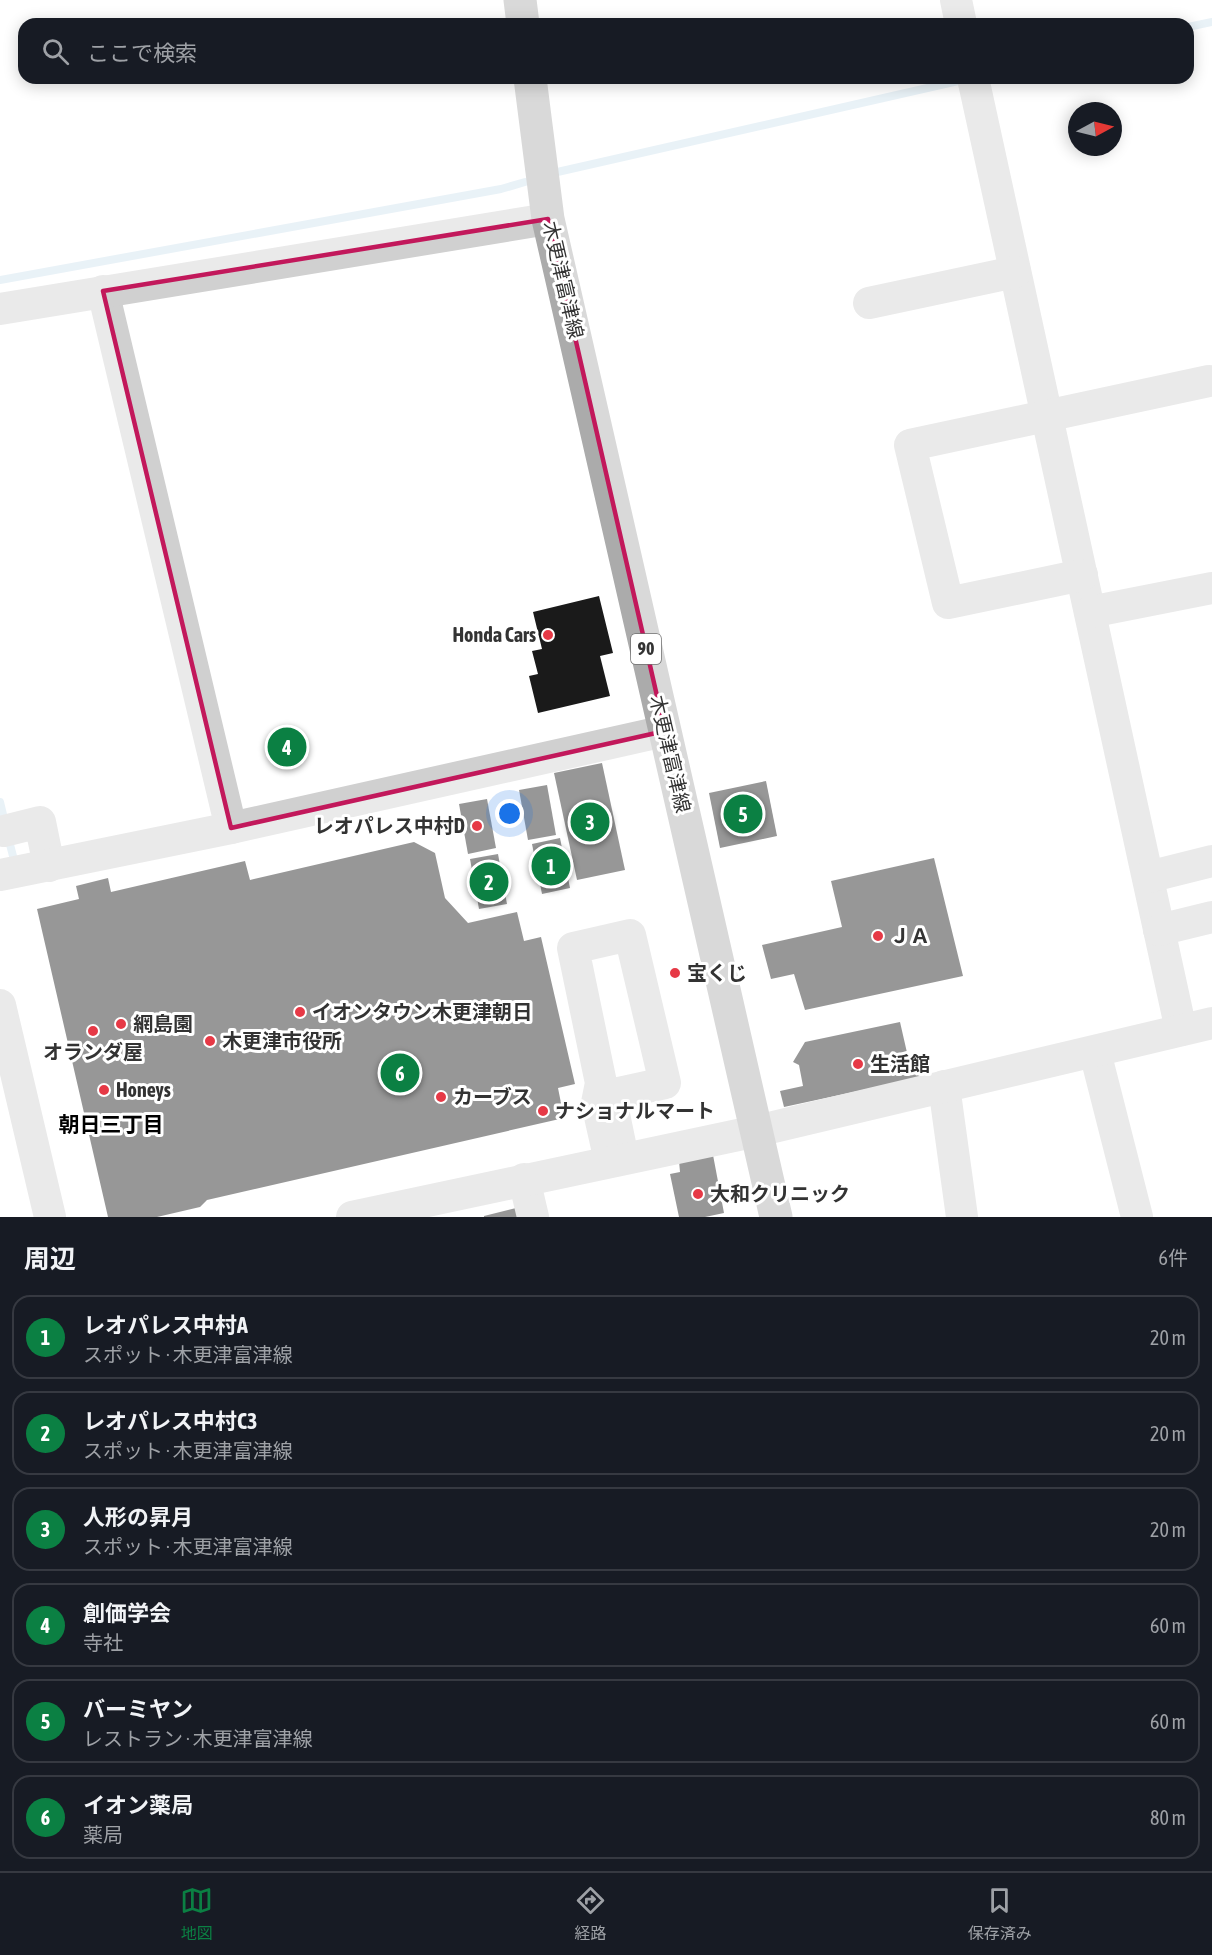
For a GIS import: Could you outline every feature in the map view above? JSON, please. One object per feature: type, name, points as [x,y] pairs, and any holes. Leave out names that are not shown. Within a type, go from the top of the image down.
[{"type":"main road","points":[[520,0],[522,18]]},
{"type":"main road","name":"木更津富津線","points":[[531,84],[548,219],[776,1217]]},
{"type":"street","points":[[956,0],[960,18]]},
{"type":"street","points":[[974,84],[1181,1030]]},
{"type":"street","points":[[0,309],[548,219]]},
{"type":"street","points":[[869,303],[1015,272]]},
{"type":"street","points":[[103,291],[231,828]]},
{"type":"street","points":[[1082,575],[948,603],[910,445],[1209,381]]},
{"type":"street","points":[[1090,612],[1212,588]]},
{"type":"street","points":[[22,871],[231,828],[665,731]]},
{"type":"street","points":[[9,829],[40,822],[22,871]]},
{"type":"street","points":[[1148,877],[1212,861]]},
{"type":"street","points":[[1159,930],[1212,917]]},
{"type":"street","points":[[630,935],[665,1083],[610,1095],[617,1159],[597,1103],[601,1083],[573,948],[630,935]]},
{"type":"street","points":[[0,1005],[50,1217]]},
{"type":"street","points":[[352,1217],[757,1131],[1212,1023]]},
{"type":"street","points":[[1095,1052],[1137,1217]]},
{"type":"street","points":[[944,1086],[962,1217]]},
{"type":"street","points":[[524,1179],[533,1217]]},
{"type":"highlighted area","points":[[548,219],[665,731],[231,828],[103,291]]},
{"type":"building","points":[[599,596],[613,653],[600,656],[610,696],[538,713],[529,676],[538,674],[532,651],[542,649],[533,612]]},
{"type":"building","points":[[602,763],[625,870],[577,880],[554,773]]},
{"type":"building","points":[[766,781],[777,836],[720,848],[709,793]]},
{"type":"building","points":[[547,785],[556,835],[528,840],[519,790]]},
{"type":"building","name":"レオパレス中村D","points":[[487,799],[496,848],[468,854],[459,804]]},
{"type":"building","points":[[560,838],[570,888],[542,894],[532,844]]},
{"type":"building","name":"イオンタウン木更津朝日","points":[[414,842],[435,853],[445,898],[468,923],[517,912],[524,941],[541,937],[575,1084],[558,1088],[564,1118],[207,1200],[200,1207],[157,1217],[108,1217],[37,909],[79,899],[76,886],[108,878],[111,892],[245,861],[250,880]]},
{"type":"building","points":[[498,854],[507,904],[479,909],[470,859]]},
{"type":"building","name":"ＪＡ","points":[[934,858],[963,976],[805,1010],[794,974],[771,979],[762,945],[842,927],[831,881]]},
{"type":"building","name":"生活館","points":[[900,1022],[908,1057],[918,1055],[923,1077],[784,1107],[780,1091],[803,1086],[799,1065],[793,1062],[805,1042]]},
{"type":"building","name":"大和クリニック","points":[[713,1155],[724,1213],[705,1217],[679,1217],[670,1174],[680,1172],[679,1161]]},
{"type":"building","points":[[516,1208],[519,1217],[484,1217],[484,1216]]},
{"type":"waterway","points":[[1194,26],[1212,22]]},
{"type":"waterway","points":[[553,173],[945,84]]},
{"type":"waterway","points":[[0,280],[501,189],[525,182]]},
{"type":"waterway","points":[[0,802],[5,823]]},
{"type":"waterway","points":[[8,837],[13,856]]},
{"type":"place","name":"Honda Cars","points":[[548,635]]},
{"type":"place","name":"創価学会","points":[[287,747]]},
{"type":"place","name":"バーミヤン","points":[[743,814]]},
{"type":"place","name":"人形の昇月","points":[[590,822]]},
{"type":"place","name":"レオパレス中村D","points":[[477,826]]},
{"type":"place","name":"レオパレス中村A","points":[[551,866]]},
{"type":"place","name":"レオパレス中村C3","points":[[489,882]]},
{"type":"place","name":"ＪＡ","points":[[878,936]]},
{"type":"place","name":"宝くじ","points":[[675,973]]},
{"type":"place","name":"イオンタウン木更津朝日","points":[[300,1012]]},
{"type":"place","name":"網島園","points":[[121,1024]]},
{"type":"place","name":"オランダ屋","points":[[93,1031]]},
{"type":"place","name":"木更津市役所","points":[[210,1041]]},
{"type":"place","name":"生活館","points":[[858,1064]]},
{"type":"place","name":"イオン薬局","points":[[400,1073]]},
{"type":"place","name":"Honeys","points":[[104,1090]]},
{"type":"place","name":"カーブス","points":[[441,1097]]},
{"type":"place","name":"ナショナルマート","points":[[543,1111]]},
{"type":"place","name":"大和クリニック","points":[[698,1194]]},
{"type":"district","name":"朝日三丁目","points":[[111,1125]]}]
